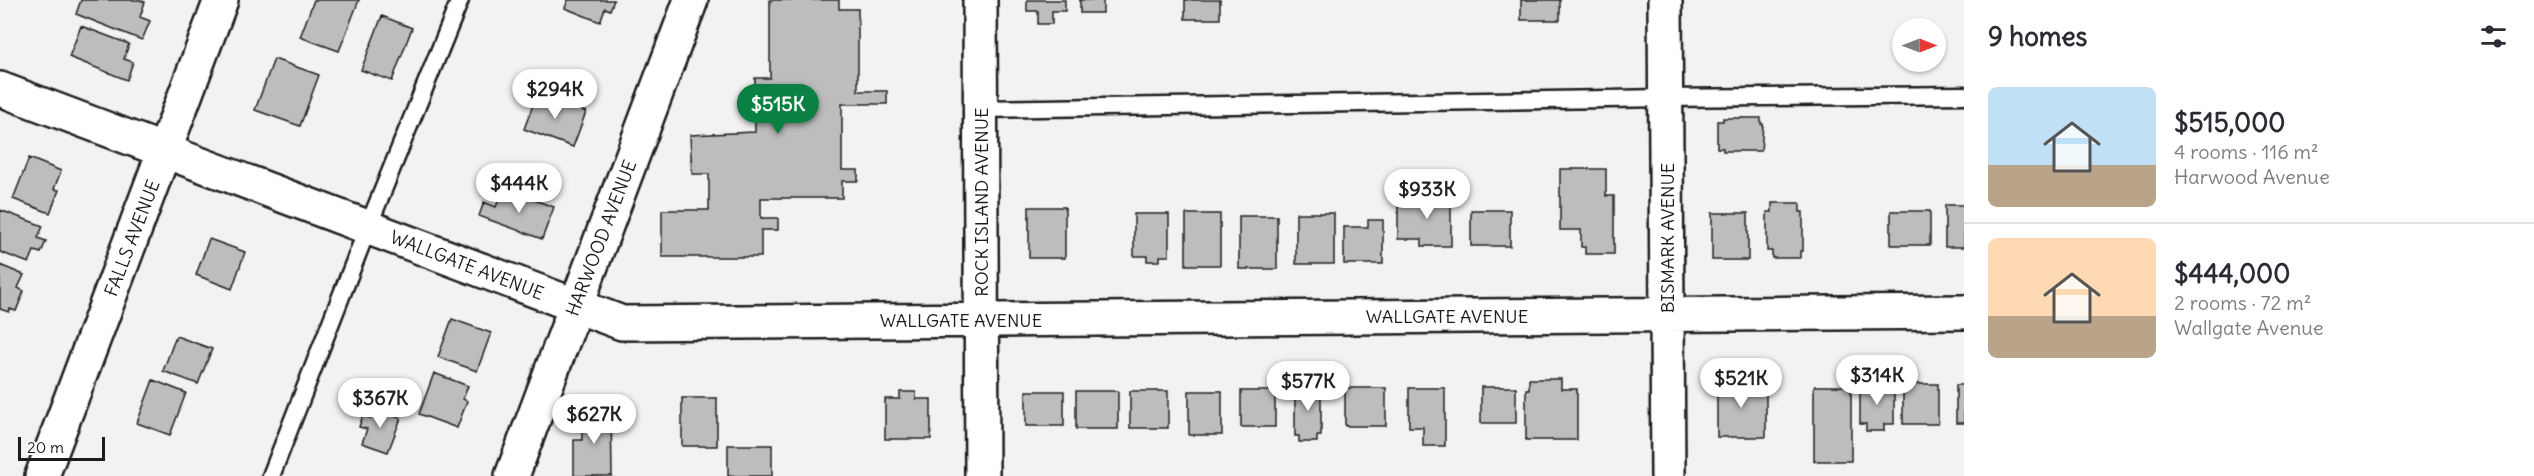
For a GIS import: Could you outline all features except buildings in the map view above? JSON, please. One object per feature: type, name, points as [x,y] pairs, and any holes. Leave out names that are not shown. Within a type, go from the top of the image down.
[{"type":"street","name":"FALLS AVENUE","points":[[42,476],[221,0]]},
{"type":"street","name":"HARWOOD AVENUE","points":[[512,476],[691,0]]},
{"type":"street","name":"ROCK ISLAND AVENUE","points":[[980,0],[982,476]]},
{"type":"street","name":"BISMARK AVENUE","points":[[1665,0],[1668,476]]},
{"type":"street","name":"WALLGATE AVENUE","points":[[0,89],[622,322],[1964,312]]},
{"type":"lane","points":[[271,476],[460,0]]},
{"type":"lane","points":[[980,110],[1666,98],[1964,96]]}]
